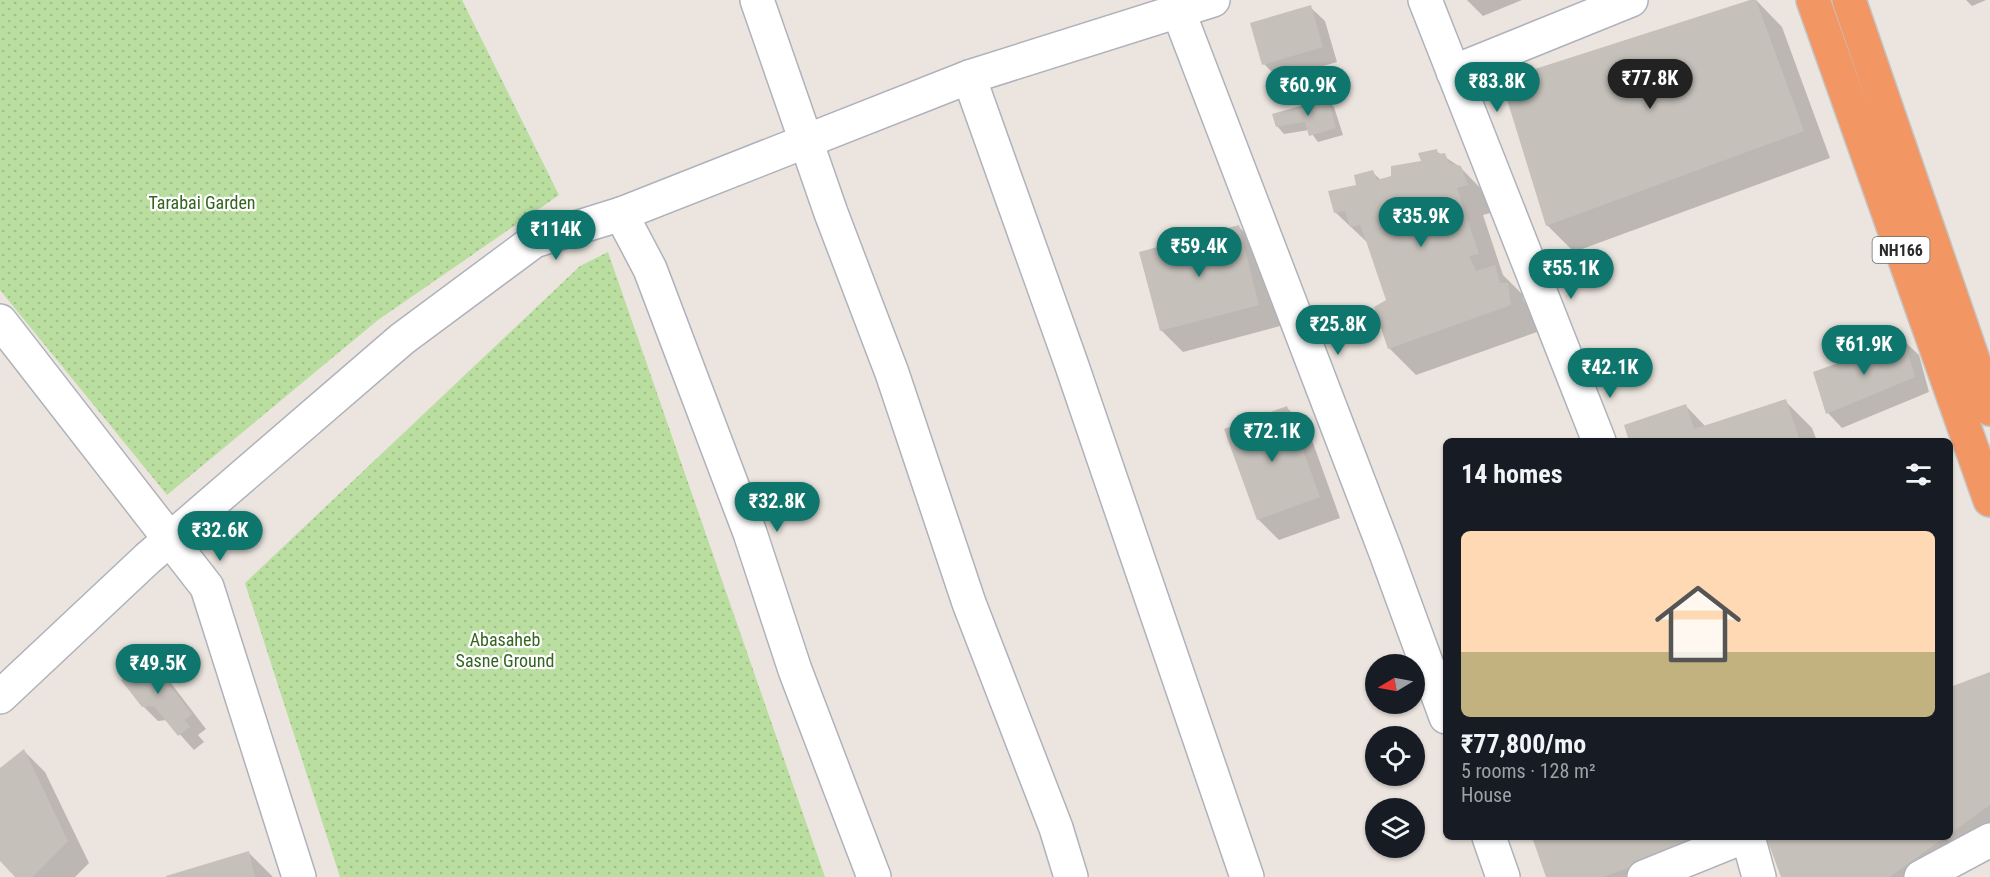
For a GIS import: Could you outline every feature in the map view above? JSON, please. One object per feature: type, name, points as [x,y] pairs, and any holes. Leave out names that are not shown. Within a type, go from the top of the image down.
[{"type":"highway","name":"NH166","points":[[1813,0],[1956,437],[1990,500]]},
{"type":"highway","name":"NH166","points":[[1849,0],[1990,409]]},
{"type":"street","points":[[758,0],[805,139],[892,373],[969,603],[1056,828],[1071,877]]},
{"type":"street","points":[[0,697],[170,540],[402,339],[534,241],[621,214],[805,139],[969,77],[1213,0]]},
{"type":"street","points":[[1425,0],[1598,438]]},
{"type":"street","points":[[1453,72],[1631,0]]},
{"type":"street","points":[[1179,12],[1434,648],[1443,700]]},
{"type":"street","points":[[969,77],[1071,363],[1247,877]]},
{"type":"street","points":[[621,214],[658,290],[750,533],[795,670],[874,877]]},
{"type":"street","points":[[0,321],[207,587],[299,877]]},
{"type":"street","points":[[1490,840],[1503,877]]},
{"type":"street","points":[[1644,877],[1737,840]]},
{"type":"street","points":[[1746,840],[1759,877]]},
{"type":"street","points":[[1921,877],[1990,840]]},
{"type":"green space","name":"Tarabai Garden","points":[[0,0],[462,0],[559,195],[378,320],[167,495],[0,290]]},
{"type":"green space","name":"Abasaheb Sasne Ground","points":[[608,252],[825,877],[340,877],[245,583],[580,266]]},
{"type":"building","points":[[1756,0],[1804,131],[1546,226],[1501,80]]},
{"type":"building","points":[[1311,5],[1323,47],[1262,65],[1250,23]]},
{"type":"building","points":[[1328,98],[1336,128],[1309,136],[1305,122],[1276,127],[1272,114]]},
{"type":"building","points":[[1437,149],[1438,154],[1445,153],[1449,163],[1461,166],[1468,185],[1457,188],[1479,254],[1469,256],[1476,271],[1495,265],[1500,283],[1508,283],[1511,305],[1388,349],[1374,307],[1386,300],[1360,225],[1350,227],[1345,211],[1334,213],[1328,191],[1356,185],[1354,175],[1373,170],[1377,180],[1391,176],[1391,166],[1421,161],[1418,153]]},
{"type":"building","points":[[1239,225],[1259,305],[1160,331],[1139,252]]},
{"type":"building","points":[[1904,339],[1915,377],[1826,414],[1813,372]]},
{"type":"building","points":[[1786,399],[1799,438],[1628,438],[1624,425],[1686,404],[1694,429]]},
{"type":"building","points":[[1287,406],[1320,497],[1257,520],[1224,429]]},
{"type":"building","points":[[149,658],[192,714],[185,720],[190,727],[178,736],[154,706],[142,707],[121,680]]},
{"type":"building","points":[[1990,672],[1990,805],[1953,832],[1953,686]]},
{"type":"building","points":[[24,749],[68,841],[33,877],[15,877],[0,861],[0,768]]},
{"type":"building","points":[[1533,840],[1688,840],[1690,846],[1603,877],[1546,877]]},
{"type":"building","points":[[1767,840],[1941,840],[1890,877],[1781,877]]},
{"type":"building","points":[[249,851],[255,877],[166,877],[166,876]]}]
